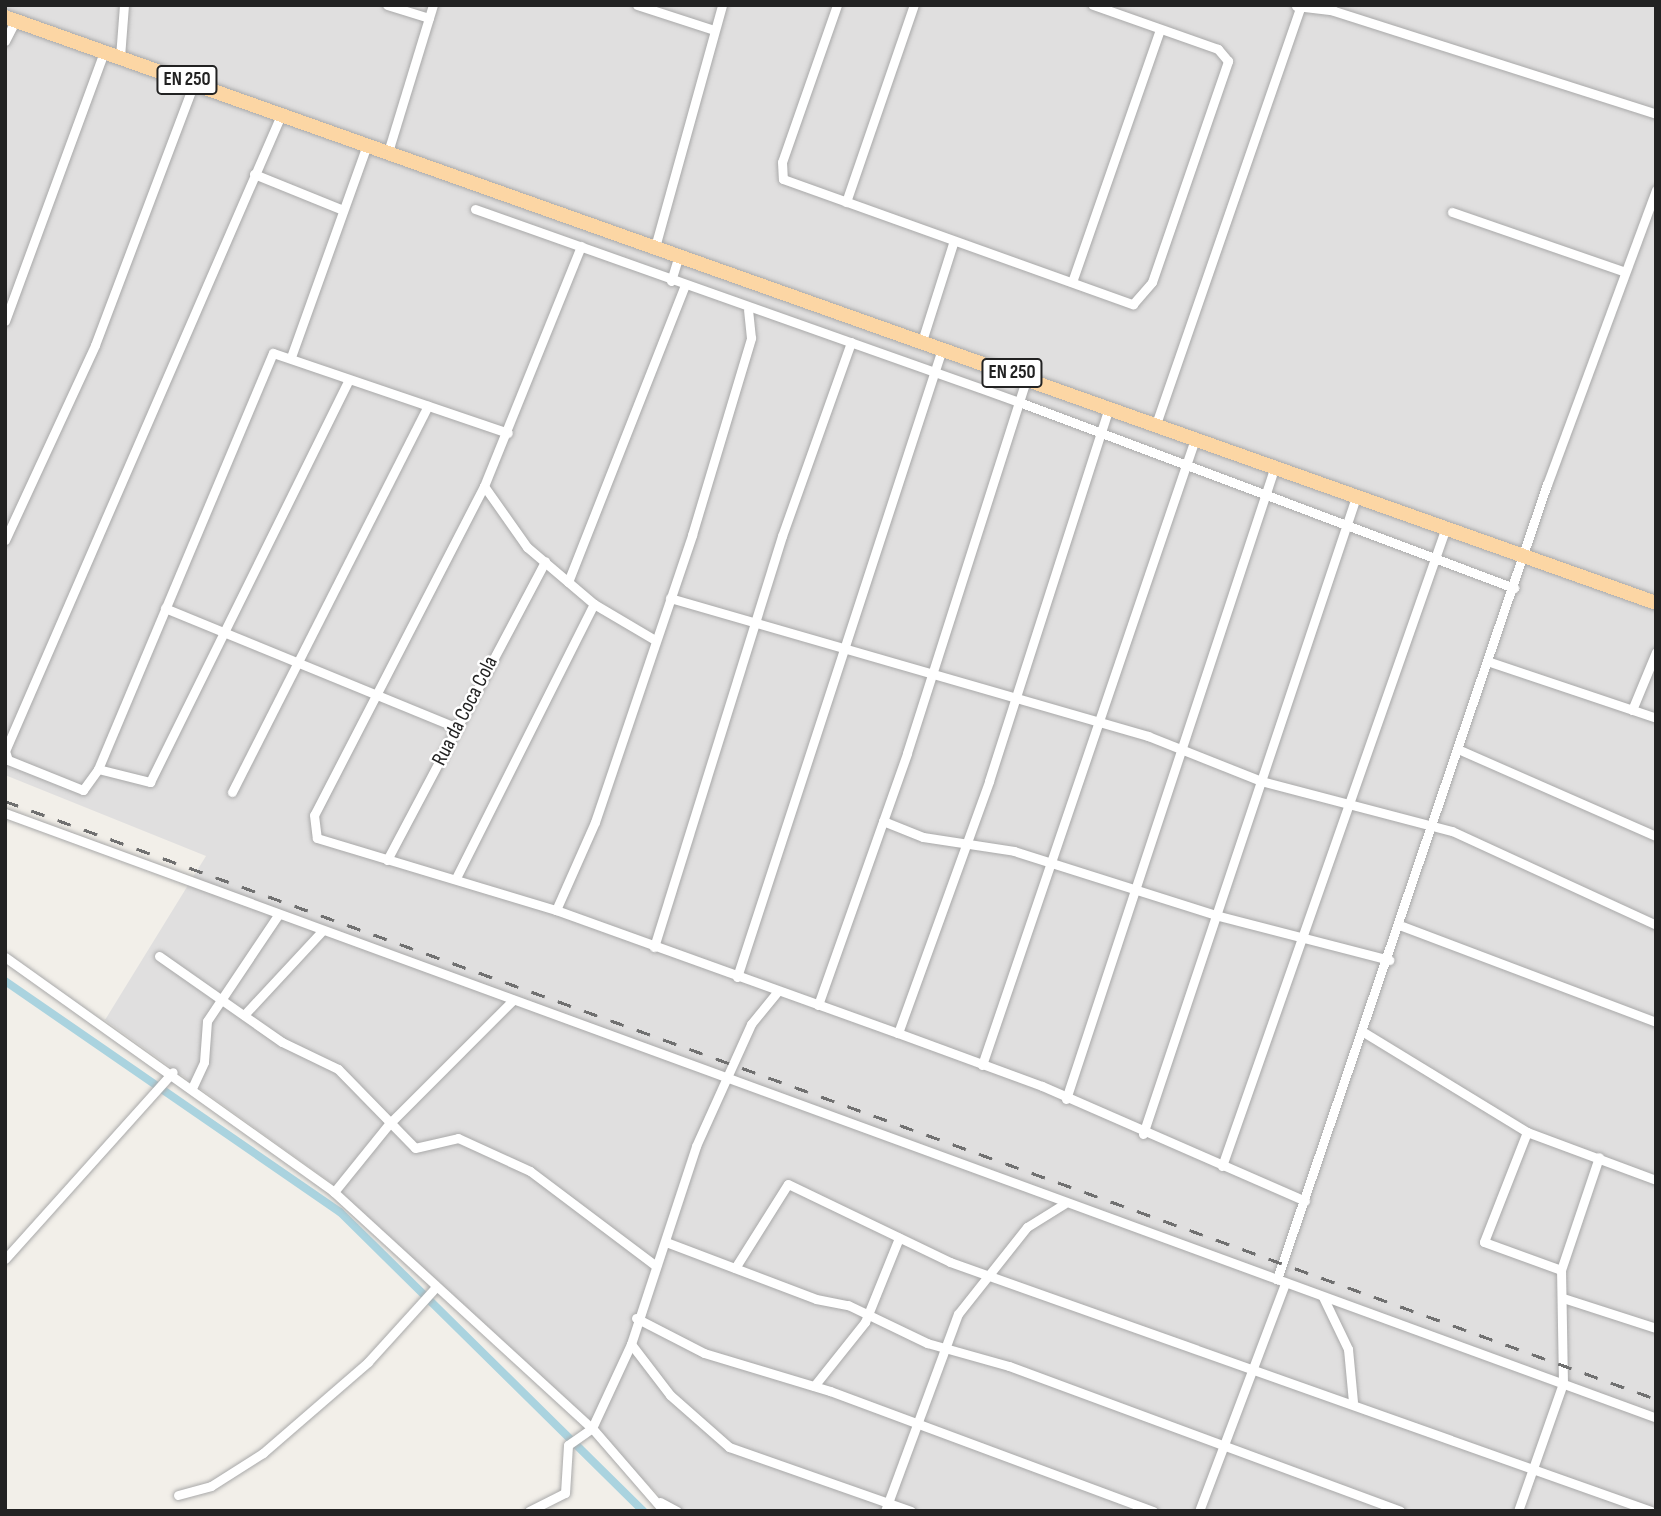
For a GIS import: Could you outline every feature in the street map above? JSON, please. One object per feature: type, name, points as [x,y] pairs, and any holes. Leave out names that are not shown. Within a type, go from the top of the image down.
[{"type":"main road","name":"EN 250","points":[[10,19],[1656,603]]},
{"type":"street","points":[[120,58],[124,5]]},
{"type":"street","points":[[387,5],[429,18]]},
{"type":"street","points":[[388,152],[433,5]]},
{"type":"street","points":[[637,5],[714,30]]},
{"type":"street","points":[[655,247],[722,5]]},
{"type":"street","points":[[837,5],[780,174],[792,185],[846,202],[953,243],[1072,282],[1127,304],[1143,299],[1192,169],[1228,61],[1218,49],[1093,5]]},
{"type":"street","points":[[846,202],[914,5]]},
{"type":"street","points":[[1156,424],[1298,6],[1335,8],[1656,114]]},
{"type":"street","points":[[6,42],[10,19]]},
{"type":"street","points":[[1072,282],[1160,29]]},
{"type":"street","points":[[5,321],[104,52]]},
{"type":"street","points":[[5,540],[95,345],[194,83]]},
{"type":"street","points":[[281,115],[5,751],[18,766],[83,790],[98,769],[271,355],[291,358],[348,381],[508,433]]},
{"type":"street","points":[[291,358],[368,145]]},
{"type":"street","points":[[254,174],[343,210]]},
{"type":"street","points":[[1199,1511],[1255,1366],[1306,1201],[1436,826],[1514,588],[1656,190]]},
{"type":"street","points":[[475,209],[748,310],[851,342],[1019,402],[1514,588]]},
{"type":"street","points":[[1452,212],[1625,272]]},
{"type":"street","points":[[922,341],[953,243]]},
{"type":"street","points":[[581,246],[508,433],[484,486],[374,694],[312,829],[317,838],[556,910],[898,1033],[1066,1099],[1306,1201]]},
{"type":"street","points":[[671,281],[679,255]]},
{"type":"street","points":[[568,582],[685,285]]},
{"type":"street","points":[[556,910],[594,822],[670,598],[751,338],[748,310]]},
{"type":"street","points":[[654,947],[755,624],[851,342]]},
{"type":"street","points":[[737,977],[942,349]]},
{"type":"street","points":[[818,1005],[883,821],[1027,378]]},
{"type":"street","points":[[98,769],[150,782],[221,631],[348,381]]},
{"type":"street","points":[[232,792],[300,664],[428,406]]},
{"type":"street","points":[[898,1033],[1014,701],[1109,407]]},
{"type":"street","points":[[982,1065],[1189,467],[1195,439]]},
{"type":"street","points":[[1066,1099],[1273,469]]},
{"type":"street","points":[[484,486],[516,535],[568,582],[594,604],[655,640]]},
{"type":"street","points":[[1143,1134],[1219,916],[1356,497]]},
{"type":"street","points":[[1222,1166],[1277,1024],[1302,936],[1445,530]]},
{"type":"street","name":"Rua da Coca Cola","points":[[387,860],[545,561]]},
{"type":"street","points":[[670,598],[1180,749],[1261,781],[1436,826],[1656,925]]},
{"type":"street","points":[[456,878],[594,604]]},
{"type":"street","points":[[165,608],[457,728]]},
{"type":"street","points":[[1632,710],[1656,652]]},
{"type":"street","points":[[1490,663],[1656,718]]},
{"type":"street","points":[[1460,750],[1540,788],[1604,808],[1656,836]]},
{"type":"street","points":[[5,813],[1063,1204],[1563,1382],[1656,1418]]},
{"type":"street","points":[[883,821],[965,844],[1052,863],[1219,916],[1389,960]]},
{"type":"street","points":[[193,1086],[204,1062],[204,1028],[278,915]]},
{"type":"street","points":[[1402,926],[1656,1022]]},
{"type":"street","points":[[244,1015],[322,931]]},
{"type":"street","points":[[159,956],[244,1015],[338,1069],[415,1148],[458,1138],[530,1171],[656,1266]]},
{"type":"street","points":[[5,957],[193,1086],[334,1192],[435,1288],[592,1428],[662,1506],[677,1511]]},
{"type":"street","points":[[529,1511],[565,1493],[568,1445],[592,1428],[631,1344],[636,1318],[666,1242],[696,1146],[751,1024],[778,991]]},
{"type":"street","points":[[334,1192],[390,1122],[513,1000]]},
{"type":"street","points":[[1365,1033],[1527,1132],[1656,1180]]},
{"type":"street","points":[[5,1259],[173,1072]]},
{"type":"street","points":[[1527,1132],[1484,1242],[1561,1270]]},
{"type":"street","points":[[1518,1511],[1563,1382],[1561,1270],[1599,1157]]},
{"type":"street","points":[[735,1268],[786,1184],[899,1238],[987,1274],[1255,1366],[1651,1511]]},
{"type":"street","points":[[886,1507],[940,1348],[987,1274],[1027,1227],[1063,1204]]},
{"type":"street","points":[[814,1386],[869,1313],[899,1238]]},
{"type":"street","points":[[666,1242],[869,1313],[940,1348],[1009,1366],[1400,1511]]},
{"type":"street","points":[[178,1495],[211,1486],[263,1453],[368,1362],[435,1288]]},
{"type":"street","points":[[1323,1297],[1348,1349],[1353,1402]]},
{"type":"street","points":[[1563,1298],[1656,1328]]},
{"type":"street","points":[[636,1318],[704,1353],[814,1386],[1153,1511]]},
{"type":"street","points":[[631,1344],[670,1395],[721,1443],[886,1507],[911,1511]]},
{"type":"shaded area","points":[[5,5],[1656,5],[1656,1511],[668,1511],[658,1494],[330,1182],[105,1020],[206,856],[5,775]]},
{"type":"waterway","points":[[5,981],[340,1212],[643,1511]]},
{"type":"railway","points":[[5,801],[1656,1399]]}]
